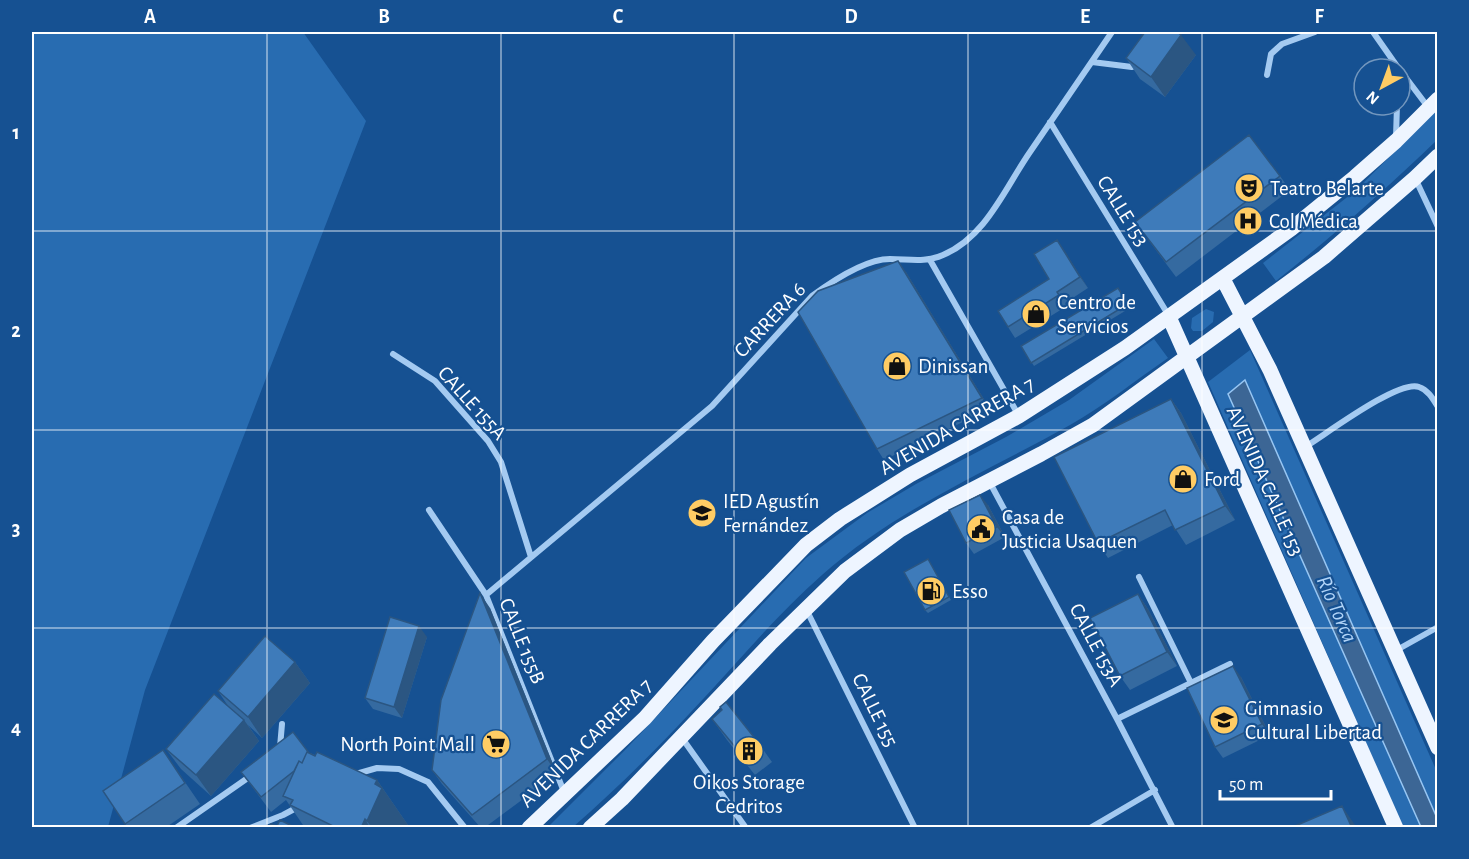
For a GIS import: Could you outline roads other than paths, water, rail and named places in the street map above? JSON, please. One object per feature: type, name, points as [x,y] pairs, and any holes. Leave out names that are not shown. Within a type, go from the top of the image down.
[{"type":"main road","name":"AVENIDA CARRERA 7","points":[[529,828],[645,718],[713,641],[806,545],[840,519],[910,476],[1019,416],[1081,378],[1223,279],[1291,229],[1355,177],[1396,141],[1433,103]]},
{"type":"main road","points":[[590,828],[622,799],[806,608],[845,571],[900,530],[1093,425],[1324,257],[1437,156]]},
{"type":"main road","points":[[1223,279],[1270,370],[1437,748]]},
{"type":"main road","name":"AVENIDA CALLE 153","points":[[1169,317],[1396,828]]},
{"type":"street","name":"CARRERA 6","points":[[486,595],[712,406],[812,296],[831,282],[867,264],[887,259],[912,262],[930,260],[962,245],[985,221],[1112,32]]},
{"type":"street","points":[[1268,75],[1271,54],[1282,44],[1315,32]]},
{"type":"street","points":[[1373,32],[1391,57]]},
{"type":"street","points":[[1092,62],[1132,67],[1137,58]]},
{"type":"street","points":[[1412,82],[1433,103]]},
{"type":"street","points":[[1396,141],[1397,117]]},
{"type":"street","name":"CALLE 153","points":[[1050,123],[1169,317]]},
{"type":"street","points":[[1415,178],[1437,227]]},
{"type":"street","points":[[930,260],[1019,416]]},
{"type":"street","name":"CALLE 155A","points":[[393,354],[435,381],[488,441],[501,462],[531,556]]},
{"type":"street","points":[[1305,448],[1388,393],[1404,386],[1418,386],[1429,394],[1437,407]]},
{"type":"street","name":"CALLE 153A","points":[[989,480],[1118,719],[1173,828]]},
{"type":"street","name":"CALLE 155B","points":[[429,510],[486,595],[565,794]]},
{"type":"street","points":[[1139,577],[1191,683]]},
{"type":"street","name":"CALLE 155","points":[[806,608],[915,828]]},
{"type":"street","points":[[1395,651],[1437,627]]},
{"type":"street","points":[[1118,719],[1230,664]]},
{"type":"street","points":[[276,753],[280,746],[282,724]]},
{"type":"street","points":[[682,738],[746,828]]},
{"type":"street","points":[[348,778],[378,768],[399,769],[428,782],[465,828]]},
{"type":"street","points":[[176,828],[256,773]]},
{"type":"street","points":[[1090,828],[1155,790]]},
{"type":"street","points":[[250,828],[283,815],[305,802]]},
{"type":"water","name":"Río Torca","points":[[1245,380],[1437,818],[1437,827],[1421,827],[1228,394]]},
{"type":"place","name":"Teatro Belarte","points":[[1249,188]]},
{"type":"place","name":"Col Médica","points":[[1248,221]]},
{"type":"place","name":"Centro de Servicios","points":[[1036,314]]},
{"type":"place","name":"Dinissan","points":[[897,366]]},
{"type":"place","name":"Ford","points":[[1183,479]]},
{"type":"place","name":"IED Agustín Fernández","points":[[702,513]]},
{"type":"place","name":"Casa de Justicia Usaquen","points":[[981,529]]},
{"type":"place","name":"Esso","points":[[931,591]]},
{"type":"place","name":"Gimnasio Cultural Libertad","points":[[1224,720]]},
{"type":"place","name":"North Point Mall","points":[[496,744]]},
{"type":"place","name":"Oikos Storage Cedritos","points":[[749,751]]}]
